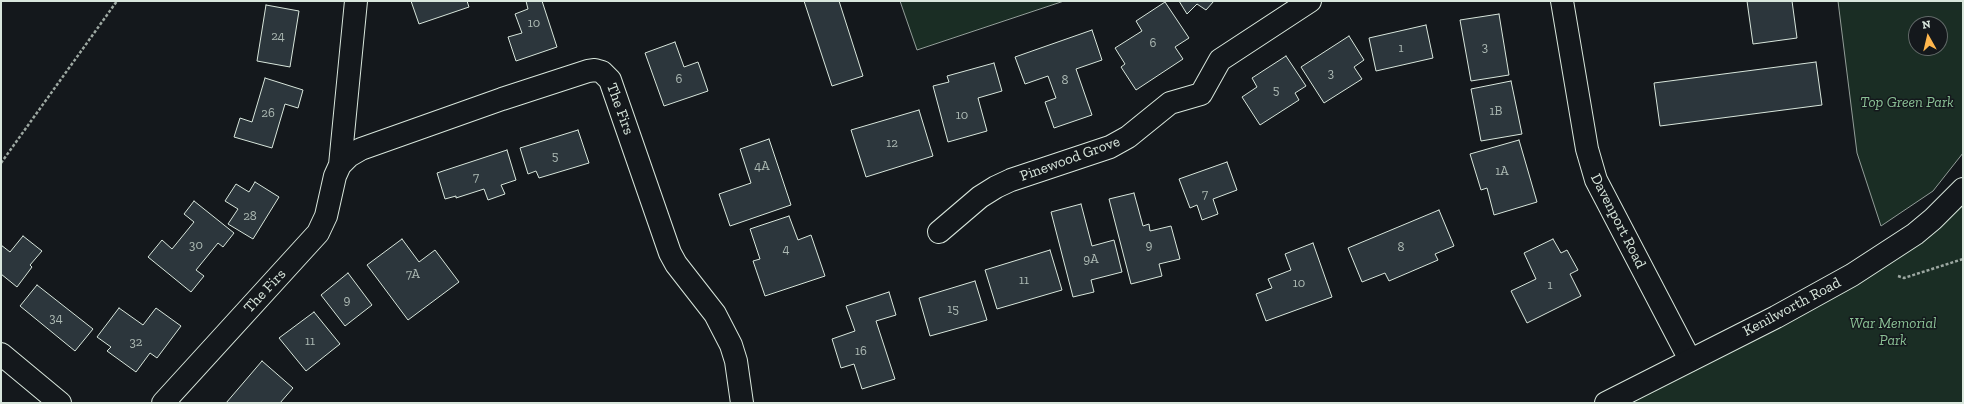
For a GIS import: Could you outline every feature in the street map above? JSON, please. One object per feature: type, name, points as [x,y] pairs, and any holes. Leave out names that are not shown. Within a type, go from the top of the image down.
[{"type":"street","name":"The Firs","points":[[163,403],[315,237],[323,225],[331,187],[340,165],[356,1]]},
{"type":"street","name":"Pinewood Grove","points":[[938,232],[980,197],[996,187],[1011,180],[1110,147],[1128,137],[1170,103],[1201,94],[1220,60],[1310,1]]},
{"type":"street","name":"Davenport Road","points":[[1562,1],[1586,149],[1596,180],[1690,360]]},
{"type":"street","name":"The Firs","points":[[340,165],[361,149],[588,71],[602,72],[610,80],[670,253],[676,264],[715,314],[731,345],[736,361],[742,403]]},
{"type":"street","name":"Kenilworth Road","points":[[1606,403],[1818,295],[1889,252],[1933,219],[1963,189]]},
{"type":"street","points":[[1,354],[60,403]]},
{"type":"path","points":[[1,163],[117,1]]},
{"type":"path","points":[[1897,275],[1904,278],[1963,259]]},
{"type":"green space","points":[[900,1],[1064,1],[917,50]]},
{"type":"green space","name":"Top Green Park","points":[[1838,1],[1963,1],[1963,153],[1933,191],[1881,226],[1857,153]]},
{"type":"green space","name":"War Memorial Park","points":[[1963,189],[1963,403],[1606,403],[1776,317]]},
{"type":"building","points":[[411,1],[467,1],[469,7],[419,24]]},
{"type":"building","points":[[526,1],[542,1],[557,47],[516,61],[508,37],[522,33],[515,14],[528,9]]},
{"type":"building","points":[[804,1],[839,1],[863,76],[832,86]]},
{"type":"building","points":[[1179,1],[1214,1],[1206,10],[1197,4],[1187,14]]},
{"type":"building","points":[[1747,1],[1792,1],[1797,38],[1753,44]]},
{"type":"building","points":[[1165,2],[1189,38],[1175,47],[1183,59],[1136,90],[1121,67],[1125,64],[1115,48],[1142,31],[1136,21]]},
{"type":"building","points":[[266,5],[299,11],[290,67],[257,61]]},
{"type":"building","points":[[1499,14],[1509,75],[1471,81],[1460,20]]},
{"type":"building","points":[[1426,25],[1433,58],[1376,71],[1369,38]]},
{"type":"building","points":[[1092,30],[1102,60],[1076,69],[1092,115],[1054,128],[1045,102],[1056,98],[1048,76],[1025,84],[1015,57]]},
{"type":"building","points":[[1349,36],[1364,60],[1354,67],[1362,79],[1324,103],[1301,67]]},
{"type":"building","points":[[675,42],[684,67],[698,62],[708,91],[664,106],[645,53]]},
{"type":"building","points":[[1286,56],[1306,86],[1295,93],[1299,100],[1260,125],[1242,97],[1257,87],[1252,78]]},
{"type":"building","points":[[1816,62],[1822,105],[1660,126],[1654,83]]},
{"type":"building","points":[[994,63],[1002,91],[978,98],[987,131],[948,142],[933,86],[949,82],[947,76]]},
{"type":"building","points":[[265,78],[303,90],[298,108],[285,104],[272,148],[234,137],[240,118],[252,122]]},
{"type":"building","points":[[1511,81],[1522,134],[1481,141],[1471,89]]},
{"type":"building","points":[[919,110],[933,156],[866,177],[851,130]]},
{"type":"building","points":[[578,130],[589,163],[539,178],[536,171],[528,174],[520,148]]},
{"type":"building","points":[[769,139],[791,205],[730,226],[719,194],[751,183],[740,149]]},
{"type":"building","points":[[1519,140],[1537,202],[1494,215],[1487,188],[1481,190],[1470,154]]},
{"type":"building","points":[[507,150],[516,180],[501,185],[505,194],[488,200],[484,189],[456,198],[456,196],[445,199],[437,173]]},
{"type":"building","points":[[1227,162],[1237,190],[1213,199],[1218,214],[1202,220],[1197,205],[1190,208],[1179,179]]},
{"type":"building","points":[[255,182],[279,197],[253,239],[228,224],[238,209],[225,201],[236,184],[249,192]]},
{"type":"building","points":[[1134,193],[1143,226],[1149,224],[1150,231],[1171,226],[1180,259],[1159,264],[1162,276],[1131,284],[1109,199]]},
{"type":"building","points":[[194,201],[234,233],[223,247],[218,243],[196,270],[204,276],[191,292],[148,257],[162,240],[172,249],[194,222],[184,214]]},
{"type":"building","points":[[1081,204],[1092,246],[1114,240],[1122,272],[1091,280],[1094,292],[1073,297],[1051,212]]},
{"type":"building","points":[[1439,210],[1454,246],[1435,254],[1438,260],[1389,281],[1385,273],[1362,282],[1348,248]]},
{"type":"building","points":[[789,216],[798,240],[811,235],[825,276],[765,296],[753,261],[760,259],[750,229]]},
{"type":"building","points":[[23,236],[42,251],[30,265],[32,267],[17,287],[1,274],[1,245],[10,252]]},
{"type":"building","points":[[402,239],[419,262],[435,250],[459,282],[408,320],[367,265]]},
{"type":"building","points":[[1553,239],[1561,253],[1567,250],[1578,270],[1570,274],[1581,296],[1527,323],[1511,291],[1536,279],[1524,253]]},
{"type":"building","points":[[1313,243],[1332,297],[1266,321],[1256,294],[1272,288],[1268,279],[1291,270],[1285,254]]},
{"type":"building","points":[[1050,250],[1062,290],[997,309],[985,270]]},
{"type":"building","points":[[348,273],[372,305],[345,326],[321,295]]},
{"type":"building","points":[[975,281],[987,320],[930,336],[919,298]]},
{"type":"building","points":[[37,285],[93,329],[75,351],[20,306]]},
{"type":"building","points":[[889,292],[896,315],[876,321],[895,379],[862,389],[854,364],[841,368],[832,339],[855,331],[846,306]]},
{"type":"building","points":[[119,308],[143,325],[156,308],[181,326],[157,358],[150,353],[136,372],[107,351],[111,347],[97,337]]},
{"type":"building","points":[[314,312],[340,344],[306,371],[279,338]]},
{"type":"building","points":[[262,361],[293,388],[280,403],[226,403]]}]
